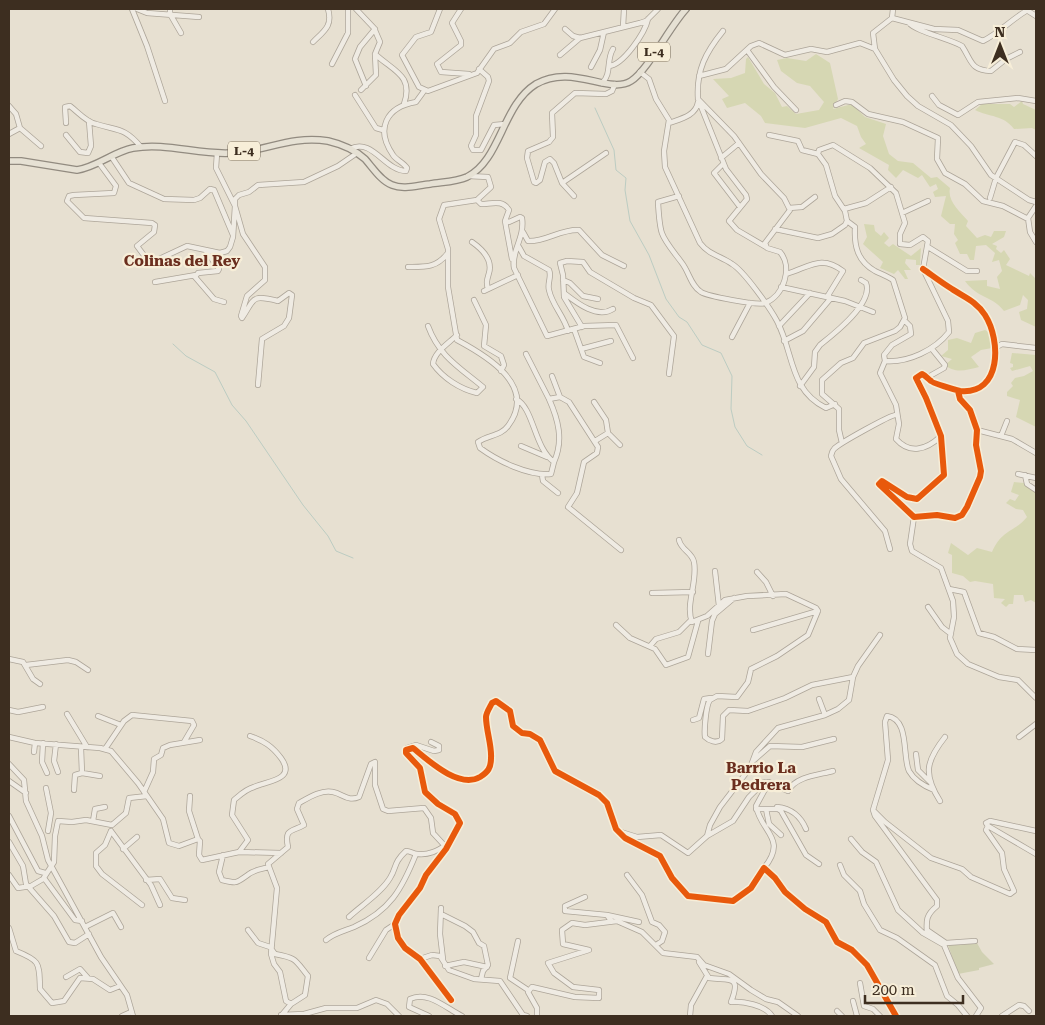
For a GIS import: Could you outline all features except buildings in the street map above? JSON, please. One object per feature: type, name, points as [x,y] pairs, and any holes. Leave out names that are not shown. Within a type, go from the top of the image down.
[{"type":"main road","name":"L-4","points":[[9,161],[21,161],[77,170],[99,163],[125,150],[141,147],[159,146],[217,153],[233,153],[286,141],[310,140],[329,142],[350,149],[392,185],[404,187],[458,180],[468,176],[485,160],[521,96],[548,78],[575,76],[602,83],[630,82],[640,72],[686,9]]},
{"type":"street","points":[[132,9],[147,46],[165,101]]},
{"type":"street","points":[[137,9],[147,13],[170,12],[199,16]]},
{"type":"street","points":[[313,42],[328,27],[330,21],[328,9]]},
{"type":"street","points":[[332,64],[348,33],[348,9]]},
{"type":"street","points":[[356,9],[375,29],[380,42],[375,54],[376,75],[360,90]]},
{"type":"street","points":[[424,91],[419,88],[402,55],[416,37],[431,32],[440,9]]},
{"type":"street","points":[[461,9],[452,23],[461,41],[461,45],[437,64],[441,72],[448,74],[474,74]]},
{"type":"street","points":[[404,104],[416,102],[424,91],[474,74],[494,49],[510,42],[521,32],[544,24],[555,9]]},
{"type":"street","points":[[623,27],[624,9]]},
{"type":"street","points":[[560,55],[580,38],[648,19],[658,9]]},
{"type":"street","points":[[893,9],[892,18],[873,33],[875,49],[907,96],[918,106],[950,125],[971,146],[996,178],[1004,181],[1029,200],[1036,202]]},
{"type":"street","points":[[892,18],[941,30],[958,30],[983,41],[998,33],[1025,10],[1036,16]]},
{"type":"street","points":[[170,12],[181,33]]},
{"type":"street","points":[[609,66],[621,62],[645,29],[648,19]]},
{"type":"street","points":[[909,23],[912,28],[942,36],[962,46],[970,64],[980,69],[991,71],[1006,59],[1020,52]]},
{"type":"street","points":[[366,86],[355,59],[360,47],[375,29]]},
{"type":"street","points":[[565,29],[573,36],[580,38]]},
{"type":"street","points":[[669,123],[692,114],[698,105],[698,78],[707,51],[723,31]]},
{"type":"street","points":[[592,67],[600,50],[604,32]]},
{"type":"street","points":[[698,78],[703,74],[726,69],[747,50],[759,43],[785,55],[811,49],[827,52],[860,42],[875,49]]},
{"type":"street","points":[[602,83],[608,73],[608,60],[613,49]]},
{"type":"street","points":[[747,50],[796,110]]},
{"type":"street","points":[[350,149],[355,146],[365,147],[397,169],[406,171],[405,164],[394,157],[383,136],[382,130],[386,120],[404,104],[408,94],[406,82],[375,54]]},
{"type":"street","points":[[479,69],[488,77],[489,81],[476,116],[476,135],[471,146],[472,150],[481,150],[494,125],[505,124]]},
{"type":"street","points":[[640,72],[652,84],[656,99],[667,114],[669,123],[664,151],[665,167],[690,225],[705,250],[739,269],[764,304],[779,326],[800,386],[807,395],[826,408],[835,404]]},
{"type":"street","points":[[574,196],[562,183],[554,163],[550,159],[545,162],[540,180],[536,183],[534,182],[527,158],[528,151],[549,142],[553,137],[552,114],[570,97],[580,92],[606,94],[612,91],[615,84]]},
{"type":"street","points":[[354,95],[376,128],[382,130]]},
{"type":"street","points":[[932,96],[938,105],[958,115],[978,102],[1018,98],[1036,101]]},
{"type":"street","points":[[698,98],[721,121],[762,174],[784,198],[789,208]]},
{"type":"street","points":[[679,196],[658,202],[660,234],[702,293],[764,304],[774,297],[781,287],[786,274],[787,266],[784,256],[780,252],[767,248],[737,230],[731,224],[730,217],[747,199],[746,195],[724,164],[698,98]]},
{"type":"street","points":[[836,105],[846,101],[852,102],[868,114],[903,122],[938,138],[937,159],[944,173],[965,184],[983,201],[1003,206],[1028,219]]},
{"type":"street","points":[[9,106],[16,114],[20,128],[41,146]]},
{"type":"street","points":[[66,123],[64,111],[67,106],[89,121],[127,133],[141,147]]},
{"type":"street","points":[[66,135],[80,152],[88,153],[92,146],[89,121]]},
{"type":"street","points":[[9,134],[20,128]]},
{"type":"street","points":[[769,135],[798,141],[802,150],[818,154],[826,165],[836,199],[844,209],[847,221],[855,227],[854,246],[863,261],[874,271],[893,280],[904,320],[910,326],[911,334],[889,348],[884,355],[885,361],[880,373],[894,396],[899,424],[896,439],[905,446],[914,449],[927,448],[941,436]]},
{"type":"street","points":[[990,198],[996,178],[1015,142],[1024,145],[1036,156]]},
{"type":"street","points":[[722,158],[739,143]]},
{"type":"street","points":[[818,154],[828,145],[836,145],[870,168],[896,193],[904,223],[900,234],[900,244],[910,245],[924,237],[928,241],[923,269],[950,328],[944,339],[932,349],[915,356],[885,361]]},
{"type":"street","points":[[217,153],[216,168],[235,206],[242,234],[265,267],[266,273],[265,280],[247,296],[242,318],[249,303],[254,300],[260,298],[278,301],[285,298],[289,293],[292,295],[289,318],[284,326],[262,339],[258,385]]},
{"type":"street","points":[[99,163],[114,182],[116,190],[111,194],[68,196],[67,201],[80,215],[92,219],[152,223],[156,228],[152,235],[137,246],[146,258],[157,260],[187,246],[220,253],[226,252],[233,237],[235,199],[239,195],[249,192],[258,185],[304,182],[338,166],[356,153]]},
{"type":"street","points":[[562,183],[606,154]]},
{"type":"street","points":[[111,156],[129,184],[164,199],[194,200],[200,198],[206,191],[214,190],[233,237]]},
{"type":"street","points":[[724,164],[714,173],[740,207]]},
{"type":"street","points":[[468,176],[488,177],[491,181],[491,186],[477,200],[444,205],[440,212],[440,219],[447,239],[448,287],[457,340],[473,348],[510,377],[517,391],[515,411],[508,427],[499,434],[484,437],[478,442],[480,448],[516,467],[542,475],[551,474],[557,455],[560,425],[526,354]]},
{"type":"street","points":[[844,209],[866,203],[890,187]]},
{"type":"street","points":[[789,208],[802,207],[815,197]]},
{"type":"street","points":[[477,200],[481,204],[502,203],[507,206],[509,210],[505,221],[512,259],[547,336],[582,327],[616,325],[633,358]]},
{"type":"street","points":[[902,213],[928,201]]},
{"type":"street","points":[[767,248],[766,240],[789,208]]},
{"type":"street","points":[[1036,208],[1028,219],[1030,232],[1036,242]]},
{"type":"street","points":[[505,221],[509,222],[520,216],[522,218],[523,230],[519,247],[512,259]]},
{"type":"street","points":[[775,229],[818,238],[832,234],[845,225],[847,221]]},
{"type":"street","points":[[523,230],[528,241],[538,242],[564,230],[579,230],[602,255],[624,266]]},
{"type":"street","points":[[472,242],[483,248],[490,267],[486,290],[518,275]]},
{"type":"street","points":[[519,247],[524,256],[549,270],[549,292],[568,331]]},
{"type":"street","points":[[928,247],[967,271],[972,273],[976,271]]},
{"type":"street","points":[[155,282],[218,271],[219,269],[206,250]]},
{"type":"street","points":[[408,267],[432,266],[440,263],[448,253]]},
{"type":"street","points":[[582,327],[571,311],[564,293],[560,263],[566,261],[583,262],[598,277],[634,298],[651,305],[674,336],[669,374]]},
{"type":"street","points":[[784,341],[803,331],[829,297],[844,272],[834,265],[822,262],[786,274]]},
{"type":"street","points":[[923,269],[954,291],[966,296],[980,308],[990,325],[995,348],[994,369],[989,380],[980,387],[958,391],[934,383],[922,374],[916,378],[941,436],[944,475],[917,499],[907,497],[882,481],[879,484],[914,517],[937,515],[955,518],[962,515],[981,472],[976,445],[977,430],[970,410],[960,399],[958,391]]},
{"type":"street","points":[[196,275],[214,299],[224,302]]},
{"type":"street","points":[[563,280],[570,283],[583,296],[598,299]]},
{"type":"street","points":[[800,386],[814,367],[815,352],[820,345],[860,306],[868,290],[866,283],[861,280]]},
{"type":"street","points":[[781,287],[829,297],[873,312]]},
{"type":"street","points":[[564,293],[596,312],[607,313],[613,309]]},
{"type":"street","points":[[779,326],[810,293]]},
{"type":"street","points":[[474,300],[486,325],[484,346],[501,356],[504,365],[501,370]]},
{"type":"street","points":[[732,338],[750,303]]},
{"type":"street","points":[[842,443],[838,430],[839,409],[822,394],[822,380],[836,366],[853,358],[864,343],[895,330],[900,327],[904,320]]},
{"type":"street","points":[[428,326],[434,342],[440,351],[483,387],[480,391],[470,391],[439,373],[433,361],[440,351],[457,334]]},
{"type":"street","points":[[574,329],[584,357],[600,363]]},
{"type":"street","points":[[581,349],[611,341]]},
{"type":"street","points":[[995,348],[1002,344],[1036,348]]},
{"type":"street","points":[[928,377],[944,368],[945,365],[932,349]]},
{"type":"street","points":[[552,376],[560,397]]},
{"type":"street","points":[[549,399],[560,397],[569,402],[598,447],[598,453],[584,462],[577,494],[568,507],[621,550]]},
{"type":"street","points":[[516,399],[521,401],[548,458]]},
{"type":"street","points":[[594,402],[606,420],[608,433],[620,445]]},
{"type":"street","points":[[890,549],[885,531],[837,472],[832,452],[868,426],[881,422],[890,415],[896,415]]},
{"type":"street","points":[[1001,436],[1007,421]]},
{"type":"street","points":[[977,430],[1019,442],[1036,453]]},
{"type":"street","points":[[595,441],[608,433]]},
{"type":"street","points":[[521,446],[554,462]]},
{"type":"street","points":[[1018,474],[1036,478]]},
{"type":"street","points":[[542,475],[543,481],[558,493]]},
{"type":"street","points":[[1025,475],[1027,484],[1036,490]]},
{"type":"street","points":[[914,517],[910,544],[912,551],[940,568],[949,589],[954,610],[950,634],[954,649],[964,661],[998,677],[1018,680],[1036,698]]},
{"type":"street","points":[[650,646],[656,639],[679,632],[690,620],[694,562],[681,548],[679,540]]},
{"type":"street","points":[[715,571],[719,606]]},
{"type":"street","points":[[757,572],[766,582],[773,596]]},
{"type":"street","points":[[949,589],[964,592],[979,633],[994,637],[1017,649],[1036,650]]},
{"type":"street","points":[[652,594],[693,592]]},
{"type":"street","points":[[690,620],[698,621],[734,598],[786,594],[816,608],[818,611]]},
{"type":"street","points":[[708,654],[712,621],[715,614],[726,602]]},
{"type":"street","points":[[928,607],[942,627],[950,634]]},
{"type":"street","points":[[753,630],[818,611]]},
{"type":"street","points":[[693,720],[699,718],[704,699],[737,697],[748,682],[752,668],[777,656],[808,635],[818,611]]},
{"type":"street","points":[[616,625],[630,638],[650,646],[660,654],[666,665],[688,658],[698,621]]},
{"type":"street","points":[[707,836],[720,806],[750,768],[756,752],[778,728],[824,716],[838,709],[849,700],[853,677],[858,666],[868,654],[871,644],[880,635]]},
{"type":"street","points":[[9,659],[19,660],[26,665],[33,679],[40,684]]},
{"type":"street","points":[[26,665],[68,660],[76,662],[88,670]]},
{"type":"street","points":[[711,698],[706,706],[707,721],[704,734],[708,740],[717,742],[722,739],[723,716],[729,710],[748,711],[785,698],[812,685],[853,677]]},
{"type":"street","points":[[819,699],[824,716]]},
{"type":"street","points":[[406,750],[413,748],[448,774],[468,780],[476,778],[489,770],[491,764],[488,725],[485,716],[492,703],[496,701],[510,711],[513,726],[522,733],[530,734],[540,740],[555,771],[599,795],[607,803],[619,832],[625,838],[660,856],[672,878],[685,894],[692,898],[733,901],[750,888],[773,857],[774,841],[756,809],[757,800],[769,782]]},
{"type":"street","points":[[9,710],[18,712],[43,707]]},
{"type":"street","points":[[67,714],[87,748]]},
{"type":"street","points":[[105,749],[122,725],[136,714],[188,719],[194,725],[184,742]]},
{"type":"street","points":[[98,716],[122,725]]},
{"type":"street","points":[[926,932],[926,917],[937,906],[937,900],[875,816],[873,810],[888,760],[884,722],[887,716],[896,721],[902,729],[909,771],[921,784],[933,787]]},
{"type":"street","points":[[1019,737],[1036,724]]},
{"type":"street","points":[[239,852],[248,840],[232,816],[234,800],[253,787],[279,780],[284,775],[285,768],[284,761],[272,746],[250,736]]},
{"type":"street","points":[[9,737],[81,748],[105,749],[115,754],[163,819],[169,842],[179,846],[198,839]]},
{"type":"street","points":[[940,801],[928,776],[930,762],[937,746],[945,737]]},
{"type":"street","points":[[753,761],[770,746],[802,747],[834,739]]},
{"type":"street","points":[[146,794],[153,772],[154,759],[161,755],[166,746],[200,740]]},
{"type":"street","points":[[34,752],[35,742]]},
{"type":"street","points":[[406,750],[416,745],[434,751],[439,750],[439,746],[431,742]]},
{"type":"street","points":[[43,743],[42,762],[47,773]]},
{"type":"street","points":[[56,744],[54,762],[58,772]]},
{"type":"street","points":[[81,748],[82,773]]},
{"type":"street","points":[[369,958],[386,930],[395,924],[459,827],[458,818],[426,792],[420,768],[410,760],[406,750]]},
{"type":"street","points":[[916,754],[918,770],[933,787]]},
{"type":"street","points":[[291,1004],[286,1001],[280,972],[274,964],[272,951],[277,888],[275,878],[269,867],[270,861],[288,847],[287,837],[289,831],[304,825],[297,809],[299,803],[325,792],[333,792],[348,799],[359,797],[373,762],[376,768],[375,785],[384,809],[388,811],[424,808],[431,818],[433,833],[446,845]]},
{"type":"street","points":[[9,764],[24,780],[28,806],[39,828],[50,865],[89,934],[127,995],[132,1014],[122,1016]]},
{"type":"street","points":[[619,832],[637,837],[656,833],[688,853],[707,836],[733,821],[758,786],[764,782],[769,782],[788,791],[791,785],[811,775],[833,771]]},
{"type":"street","points":[[74,790],[74,776],[82,773],[100,776]]},
{"type":"street","points":[[9,781],[26,792]]},
{"type":"street","points":[[46,788],[51,813],[48,831]]},
{"type":"street","points":[[110,825],[126,813],[130,798],[146,794]]},
{"type":"street","points":[[190,796],[189,811],[200,841],[199,855],[202,860],[239,852],[281,853]]},
{"type":"street","points":[[93,821],[96,809],[105,807]]},
{"type":"street","points":[[756,809],[780,807],[795,814],[802,820],[806,829]]},
{"type":"street","points":[[774,808],[778,808],[786,816],[806,855],[819,864]]},
{"type":"street","points":[[766,809],[769,824],[781,835]]},
{"type":"street","points":[[873,810],[885,822],[931,858],[962,870],[971,877],[1012,894],[1014,887],[1004,869],[1002,854],[986,832],[985,828],[988,826],[986,823],[990,821],[1036,831]]},
{"type":"street","points":[[9,816],[38,872],[44,876],[76,920],[82,921]]},
{"type":"street","points":[[9,875],[18,888],[28,887],[44,876],[55,858],[54,836],[58,821],[93,821],[110,825]]},
{"type":"street","points":[[110,825],[111,831],[154,892],[160,905]]},
{"type":"street","points":[[988,826],[1036,854]]},
{"type":"street","points":[[111,831],[105,845],[96,853],[96,866],[102,874],[142,904]]},
{"type":"street","points":[[123,849],[137,837]]},
{"type":"street","points":[[851,839],[862,852],[876,862],[898,910],[944,945],[949,952],[958,978],[981,1008],[976,1016]]},
{"type":"street","points":[[9,842],[23,866],[28,887],[54,916],[69,942],[75,943],[89,934]]},
{"type":"street","points":[[348,917],[384,886],[391,877],[395,863],[406,851],[416,854],[436,852],[446,845]]},
{"type":"street","points":[[326,940],[332,935],[355,926],[385,909],[404,884],[416,854]]},
{"type":"street","points":[[223,855],[219,872],[222,880],[234,883],[242,881],[255,871],[269,867]]},
{"type":"street","points":[[840,865],[844,875],[860,891],[867,910],[880,930],[897,938],[935,965],[948,996],[967,1016]]},
{"type":"street","points":[[764,868],[775,878],[785,892],[805,909],[826,922],[837,942],[852,950],[867,965],[896,1016]]},
{"type":"street","points":[[627,875],[642,895],[652,922],[659,925],[665,932],[662,941],[656,945]]},
{"type":"street","points":[[146,880],[160,879],[172,898],[185,900]]},
{"type":"street","points":[[585,897],[565,906],[565,912],[607,916],[639,922]]},
{"type":"street","points":[[441,908],[443,960]]},
{"type":"street","points":[[85,927],[113,913],[121,927]]},
{"type":"street","points":[[441,914],[465,926],[473,932],[484,946],[488,961],[487,967],[480,978]]},
{"type":"street","points":[[607,916],[611,921]]},
{"type":"street","points":[[528,990],[534,987],[575,997],[599,998],[599,990],[572,987],[554,973],[548,963],[589,950],[563,944],[561,932],[564,927],[572,923],[585,925],[611,921],[628,925],[642,932],[663,953],[697,957],[704,965],[729,974],[750,990],[766,999],[778,1002],[798,1016]]},
{"type":"street","points":[[395,924],[398,938],[405,948],[420,959],[450,1000]]},
{"type":"street","points":[[9,928],[16,951],[31,957],[38,964],[41,972],[40,989],[52,1003],[64,1001],[80,978],[88,979],[110,990],[120,986]]},
{"type":"street","points":[[248,930],[258,943],[270,946],[272,951],[297,960],[308,976],[309,984],[305,995],[291,1004],[281,1016]]},
{"type":"street","points":[[926,932],[946,943],[975,941]]},
{"type":"street","points":[[518,941],[510,978],[528,990],[537,1008],[537,1016]]},
{"type":"street","points":[[420,959],[435,955],[442,957],[449,970],[462,976],[500,981],[523,1015],[527,1016]]},
{"type":"street","points":[[697,957],[707,976],[712,979],[730,979],[736,986],[731,1002],[740,1002],[760,1008],[769,1012],[772,1016]]},
{"type":"street","points":[[446,966],[464,962],[487,967]]},
{"type":"street","points":[[66,977],[80,969],[88,979]]},
{"type":"street","points":[[690,1016],[692,1005],[707,976]]},
{"type":"street","points":[[860,983],[864,1006],[873,1009],[880,1016]]},
{"type":"street","points":[[429,1016],[409,1007],[410,999],[417,997],[433,1000],[462,1016]]},
{"type":"street","points":[[281,1016],[304,1014],[326,1008],[357,1008],[376,1000],[387,1004],[399,1016]]},
{"type":"street","points":[[853,1001],[857,1016]]},
{"type":"street","points":[[1002,1016],[1020,1005],[1029,1011]]},
{"type":"street","points":[[837,1012],[842,1016]]},
{"type":"green space","points":[[816,54],[830,63],[838,99],[833,109],[852,104],[865,117],[886,124],[883,136],[889,154],[898,161],[913,163],[931,178],[937,177],[950,188],[952,202],[968,221],[966,226],[977,238],[985,235],[991,237],[994,231],[1006,231],[1004,237],[992,244],[997,246],[996,249],[1001,253],[1004,250],[1010,259],[1006,265],[1029,276],[1030,273],[1035,278],[1036,327],[1021,320],[1019,312],[1027,309],[1028,300],[1023,295],[1020,305],[1004,311],[994,302],[975,291],[965,281],[987,280],[987,286],[1000,289],[997,277],[1002,271],[999,260],[992,262],[995,253],[986,245],[976,246],[974,260],[970,260],[967,254],[960,254],[955,243],[958,240],[954,234],[955,224],[950,224],[941,216],[946,196],[935,197],[933,192],[938,189],[936,184],[930,187],[922,175],[918,178],[903,170],[896,178],[888,170],[889,165],[859,148],[866,144],[857,126],[841,118],[805,128],[765,123],[761,116],[745,103],[727,108],[722,99],[729,96],[713,79],[731,78],[745,73],[746,59],[748,57],[764,84],[775,93],[782,107],[787,106],[796,114],[819,110],[824,102],[810,86],[797,83],[781,71],[777,60],[787,58],[806,61]]},
{"type":"green space","points":[[1022,101],[1023,104],[1036,110],[1036,130],[1032,128],[1014,129],[1006,121],[975,110],[982,104],[1010,104],[1014,107]]},
{"type":"green space","points":[[864,224],[874,225],[875,231],[881,236],[884,232],[889,238],[884,243],[889,247],[893,244],[911,256],[921,248],[920,265],[916,265],[916,260],[906,259],[905,263],[911,270],[904,270],[908,279],[905,279],[898,270],[894,274],[880,268],[883,262],[863,244],[867,237]]},
{"type":"green space","points":[[985,330],[994,335],[992,348],[981,350],[971,357],[979,367],[953,370],[945,365],[952,359],[941,356],[948,350],[948,340],[957,338],[971,343],[975,333]]},
{"type":"green space","points":[[1012,353],[1036,355],[1036,427],[1016,417],[1020,400],[1007,396],[1007,392],[1013,386],[1011,383],[1015,378],[1033,371],[1030,366],[1012,371],[1010,368],[1013,367],[1013,364],[1010,363]]},
{"type":"green space","points":[[1014,482],[1024,483],[1036,493],[1036,603],[1031,600],[1025,602],[1023,595],[1014,595],[1013,604],[1009,604],[1006,607],[1001,603],[1005,599],[994,598],[993,584],[970,582],[963,576],[952,573],[952,555],[948,553],[951,543],[968,555],[977,548],[992,552],[1004,535],[1027,517],[1023,510],[1016,509],[1006,503],[1010,499],[1015,501],[1019,495],[1011,492]]},
{"type":"green space","points":[[977,943],[982,952],[994,964],[979,968],[979,970],[958,974],[948,945]]},
{"type":"waterway","points":[[595,108],[614,150],[616,170],[626,178],[625,190],[630,221],[649,255],[666,299],[679,317],[687,322],[702,345],[721,353],[732,376],[731,409],[735,427],[747,446],[762,455]]},
{"type":"waterway","points":[[173,344],[186,356],[215,372],[232,405],[246,421],[303,505],[328,536],[336,551],[353,558]]},
{"type":"cycle path","points":[[923,269],[978,306],[990,326],[994,338],[995,351],[991,375],[984,384],[974,390],[960,391],[949,388],[932,382],[922,374],[916,378],[941,436],[944,475],[917,499],[907,497],[882,481],[879,484],[914,517],[937,515],[955,518],[962,515],[980,477],[981,471],[976,445],[977,430],[970,410],[960,399],[958,391]]},
{"type":"cycle path","points":[[451,1000],[420,959],[405,948],[398,938],[395,924],[399,915],[420,888],[426,875],[446,849],[460,823],[455,814],[438,804],[425,792],[420,768],[406,753],[406,750],[413,748],[454,777],[472,780],[480,777],[490,767],[491,748],[486,717],[492,703],[496,701],[510,711],[513,726],[522,733],[530,734],[540,740],[555,771],[599,795],[607,803],[616,829],[625,838],[660,856],[672,878],[688,896],[733,901],[751,888],[764,868],[775,878],[785,892],[805,909],[826,922],[837,942],[852,950],[867,965],[896,1016]]},
{"type":"district","name":"Colinas del Rey","points":[[182,261]]},
{"type":"district","name":"Barrio La Pedrera","points":[[761,776]]}]
